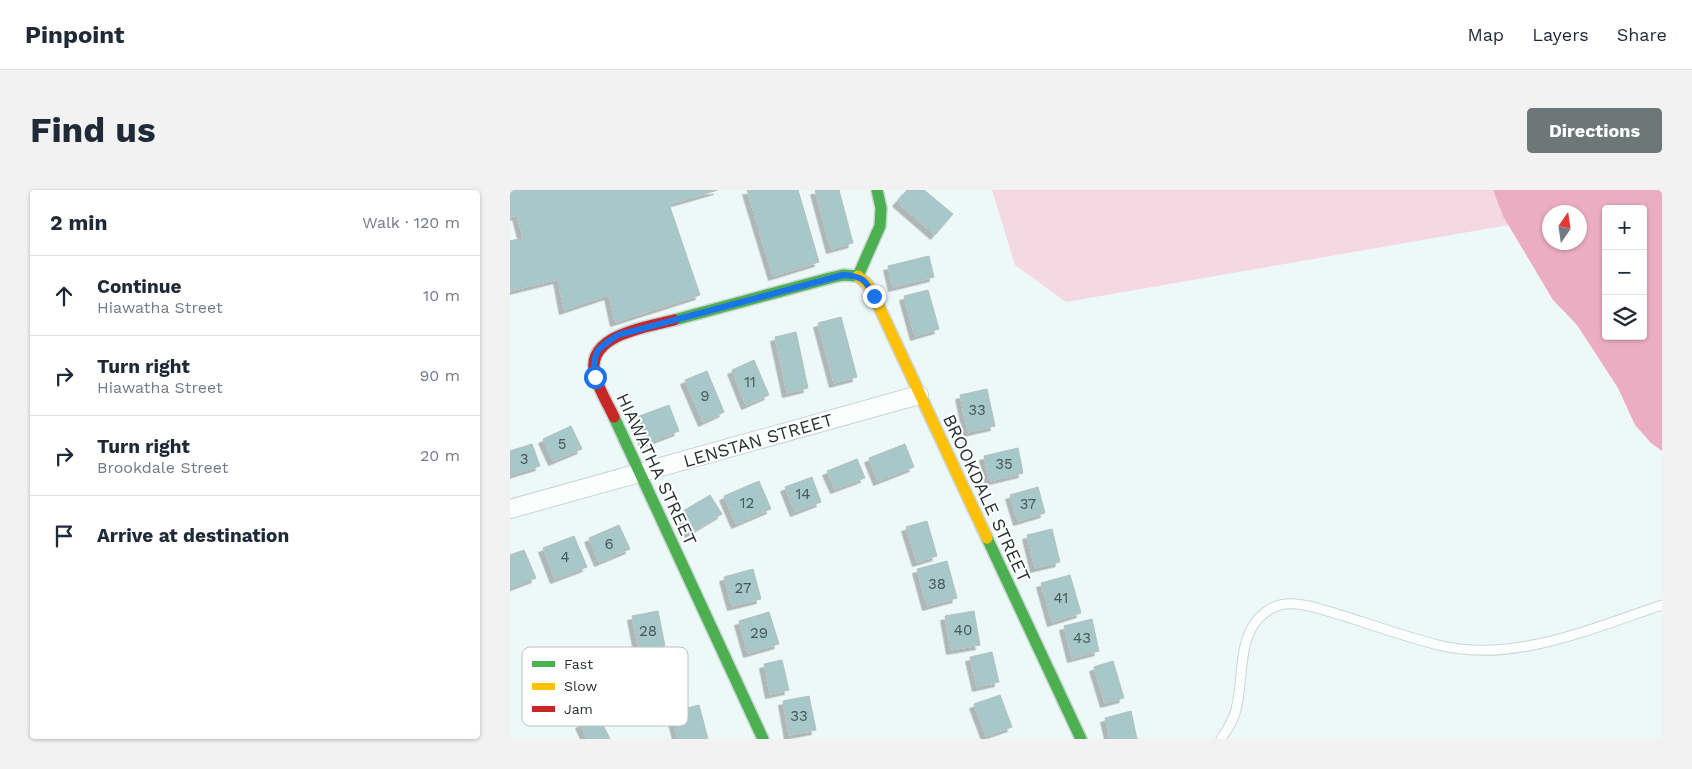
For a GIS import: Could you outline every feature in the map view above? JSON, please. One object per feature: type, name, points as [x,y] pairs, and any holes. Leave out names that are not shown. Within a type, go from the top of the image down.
[{"type":"street","points":[[858,276],[880,226],[877,190]]},
{"type":"street","name":"HIAWATHA STREET","points":[[762,739],[595,377],[594,362],[600,348],[618,335],[830,278],[843,275],[858,276]]},
{"type":"street","name":"BROOKDALE STREET","points":[[858,276],[868,285],[1081,739]]},
{"type":"street","name":"LENSTAN STREET","points":[[510,510],[919,395]]},
{"type":"lane","points":[[1221,739],[1236,710],[1250,632],[1258,619],[1271,608],[1285,604],[1302,605],[1439,645],[1466,650],[1492,650],[1523,648],[1662,605]]},
{"type":"shaded area","points":[[992,190],[1662,190],[1662,199],[1624,205],[1602,205],[1602,209],[1587,211],[1587,205],[1542,205],[1542,219],[1066,302],[1015,265]]},
{"type":"shaded area","points":[[1493,190],[1662,190],[1662,451],[1651,443],[1635,425],[1618,388],[1577,325],[1553,300],[1503,216]]},
{"type":"building","points":[[510,190],[718,190],[669,204],[700,295],[615,322],[609,295],[564,310],[558,279],[510,291],[510,241],[523,238],[517,215],[510,217]]},
{"type":"building","points":[[747,190],[798,190],[819,262],[773,276]]},
{"type":"building","points":[[815,190],[839,190],[853,243],[831,249]]},
{"type":"building","points":[[907,190],[924,190],[953,214],[935,235],[897,202]]},
{"type":"building","points":[[929,256],[934,277],[893,287],[888,266]]},
{"type":"building","points":[[928,290],[939,329],[915,336],[904,296]]},
{"type":"building","points":[[841,317],[857,377],[834,383],[818,323]]},
{"type":"building","points":[[796,332],[808,388],[787,393],[775,337]]},
{"type":"building","points":[[754,360],[769,395],[746,405],[732,370]]},
{"type":"building","points":[[707,371],[724,412],[703,422],[685,380]]},
{"type":"building","points":[[987,389],[995,426],[968,432],[960,395]]},
{"type":"building","points":[[669,405],[679,431],[645,444],[634,418]]},
{"type":"building","points":[[571,426],[582,449],[553,461],[543,439]]},
{"type":"building","points":[[532,444],[540,466],[510,475],[510,451]]},
{"type":"building","points":[[905,444],[914,467],[878,481],[869,458]]},
{"type":"building","points":[[1018,448],[1023,473],[990,481],[984,456]]},
{"type":"building","points":[[857,459],[865,478],[835,489],[827,471]]},
{"type":"building","points":[[812,477],[821,502],[795,512],[785,487]]},
{"type":"building","points":[[759,481],[771,509],[736,524],[724,496]]},
{"type":"building","points":[[1038,487],[1045,513],[1018,521],[1010,495]]},
{"type":"building","points":[[710,495],[722,514],[690,533],[678,514]]},
{"type":"building","points":[[927,521],[937,556],[917,562],[906,527]]},
{"type":"building","points":[[619,525],[630,549],[599,562],[589,538]]},
{"type":"building","points":[[1052,529],[1060,562],[1035,568],[1027,535]]},
{"type":"building","points":[[574,536],[587,567],[555,579],[543,548]]},
{"type":"building","points":[[524,550],[536,578],[510,588],[510,555]]},
{"type":"building","points":[[947,561],[957,598],[927,606],[917,569]]},
{"type":"building","points":[[753,569],[761,599],[732,606],[724,577]]},
{"type":"building","points":[[1070,575],[1081,613],[1052,622],[1041,583]]},
{"type":"building","points":[[658,611],[665,646],[638,647],[632,616]]},
{"type":"building","points":[[974,611],[980,645],[951,650],[945,616]]},
{"type":"building","points":[[769,612],[779,644],[748,653],[739,621]]},
{"type":"building","points":[[1092,619],[1099,651],[1072,658],[1064,626]]},
{"type":"building","points":[[992,652],[999,682],[977,687],[970,657]]},
{"type":"building","points":[[782,660],[789,690],[770,694],[764,664]]},
{"type":"building","points":[[1113,661],[1124,698],[1105,703],[1094,667]]},
{"type":"building","points":[[1000,695],[1012,727],[986,736],[974,704]]},
{"type":"building","points":[[809,696],[816,730],[789,735],[783,701]]},
{"type":"building","points":[[699,705],[708,739],[678,739],[675,726],[688,726],[688,708]]},
{"type":"building","points":[[1131,711],[1137,739],[1110,739],[1105,718]]},
{"type":"building","points":[[581,726],[604,726],[610,739],[587,739]]},
{"type":"traffic: fast","points":[[674,320],[830,278],[843,275],[858,276],[880,226],[881,208],[877,190]]},
{"type":"traffic: fast","points":[[614,417],[763,739]]},
{"type":"traffic: fast","points":[[987,538],[1081,739]]},
{"type":"traffic: slow","points":[[858,276],[868,285],[874,296],[987,538]]},
{"type":"traffic: jam","points":[[614,417],[596,378],[594,363],[598,352],[607,343],[619,336],[634,330],[674,320]]},
{"type":"route","points":[[595,377],[594,362],[600,348],[618,335],[843,275],[858,276],[868,285],[874,296]]}]
